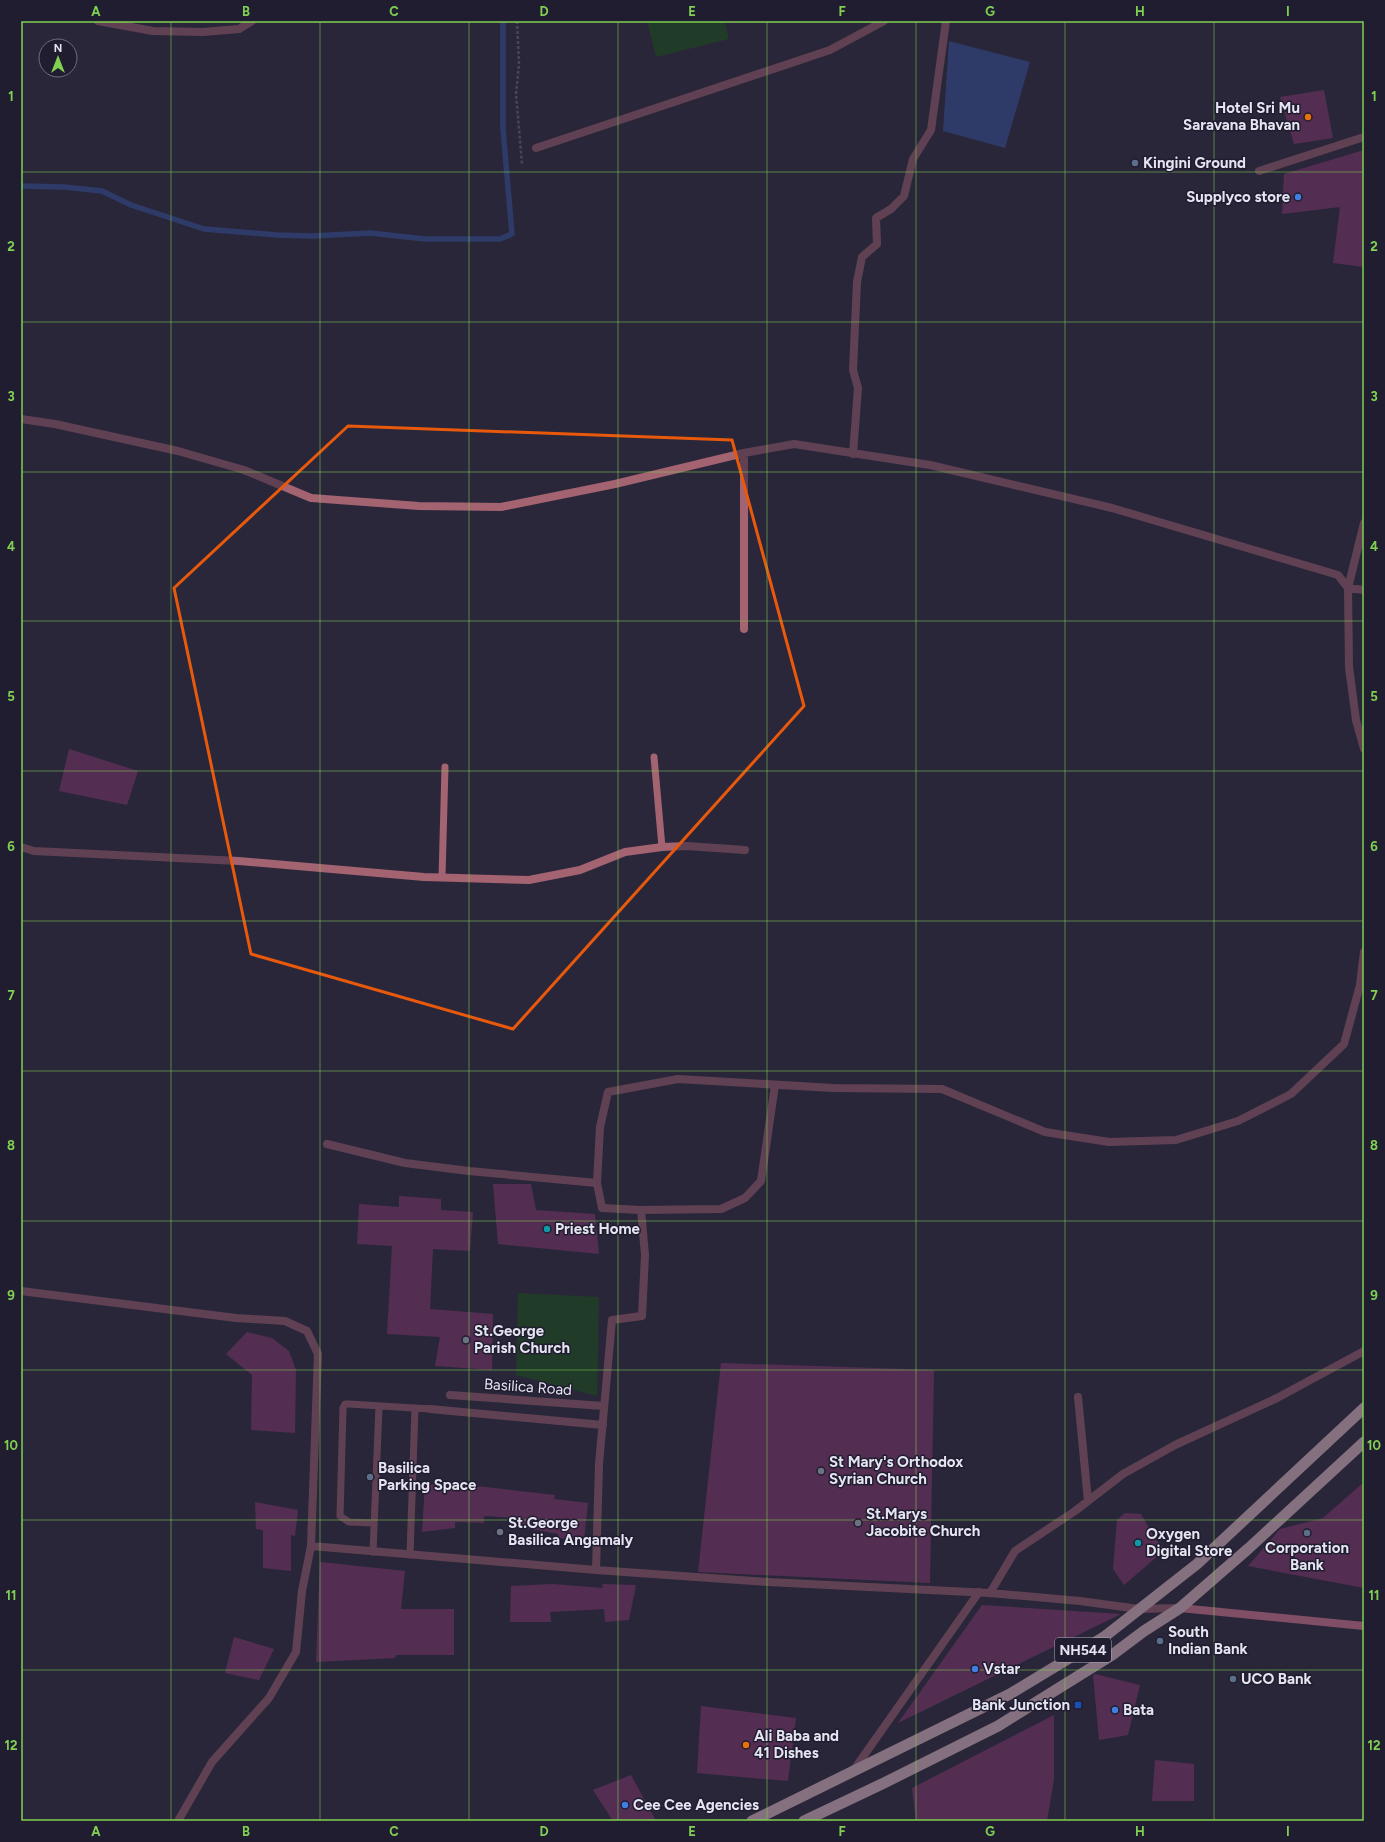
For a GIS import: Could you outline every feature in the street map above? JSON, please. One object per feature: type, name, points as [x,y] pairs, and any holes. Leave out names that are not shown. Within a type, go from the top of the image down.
[{"type":"highway","name":"NH544","points":[[752,1821],[1010,1694],[1104,1637],[1139,1608],[1197,1564],[1364,1408]]},
{"type":"highway","name":"NH544","points":[[807,1820],[998,1726],[1080,1676],[1180,1608],[1249,1548],[1364,1442]]},
{"type":"main road","points":[[1180,1608],[1364,1626]]},
{"type":"street","points":[[98,21],[153,31],[203,32],[239,29],[252,21]]},
{"type":"street","points":[[536,148],[830,50],[884,21]]},
{"type":"street","points":[[853,454],[858,388],[853,370],[858,276],[862,257],[877,244],[876,218],[890,209],[904,196],[913,159],[931,130],[946,21]]},
{"type":"street","points":[[1259,171],[1364,137]]},
{"type":"street","points":[[21,419],[55,424],[178,451],[244,470],[310,498],[419,506],[501,507],[615,484],[744,453],[794,444],[930,465],[1112,508],[1338,575],[1348,588],[1364,590]]},
{"type":"street","points":[[744,453],[744,629]]},
{"type":"street","points":[[1364,523],[1348,588],[1349,666],[1356,720],[1364,749]]},
{"type":"street","points":[[21,847],[34,852],[239,861],[442,877],[529,880],[580,870],[625,852],[662,847],[687,846],[745,850]]},
{"type":"street","points":[[775,1085],[761,1181],[745,1198],[721,1209],[640,1210],[602,1208],[597,1183],[600,1128],[608,1092],[678,1079],[833,1088],[942,1089],[1045,1132],[1109,1142],[1176,1140],[1238,1121],[1291,1094],[1344,1044],[1360,985],[1364,952]]},
{"type":"street","points":[[327,1144],[406,1163],[469,1171],[597,1183]]},
{"type":"street","points":[[596,1570],[600,1464],[612,1320],[642,1316],[645,1255],[640,1210]]},
{"type":"street","points":[[21,1292],[236,1318],[285,1321],[307,1331],[318,1354],[311,1546],[302,1590],[296,1652],[269,1698],[212,1762],[178,1821]]},
{"type":"street","points":[[990,1593],[1015,1551],[1088,1501],[1123,1474],[1175,1445],[1277,1398],[1364,1351]]},
{"type":"street","name":"Basilica Road","points":[[450,1395],[604,1406]]},
{"type":"street","points":[[1078,1397],[1088,1501]]},
{"type":"street","points":[[430,1409],[603,1424]]},
{"type":"street","points":[[311,1546],[596,1570],[768,1582],[979,1592],[1139,1608],[1180,1608]]},
{"type":"street","points":[[852,1773],[979,1592]]},
{"type":"lane","points":[[654,757],[662,847]]},
{"type":"lane","points":[[442,877],[445,767]]},
{"type":"lane","points":[[374,1523],[349,1522],[340,1516],[343,1408],[345,1404],[349,1404],[430,1409]]},
{"type":"lane","points":[[373,1552],[379,1406]]},
{"type":"lane","points":[[410,1555],[415,1408]]},
{"type":"path","points":[[517,21],[519,64],[516,94],[522,164]]},
{"type":"highlighted area","points":[[348,426],[732,440],[804,706],[513,1029],[251,954],[174,588]]},
{"type":"green space","points":[[647,21],[724,21],[729,39],[656,57]]},
{"type":"green space","points":[[518,1293],[599,1297],[597,1396],[516,1375]]},
{"type":"water","points":[[949,41],[1030,62],[1005,148],[943,131]]},
{"type":"building","name":"Hotel Sri Mu Saravana Bhavan","points":[[1324,90],[1333,138],[1294,144],[1280,97]]},
{"type":"building","points":[[1364,150],[1364,267],[1333,263],[1340,207],[1282,214],[1284,174]]},
{"type":"building","points":[[69,749],[138,771],[127,805],[59,791]]},
{"type":"building","name":"Priest Home","points":[[493,1184],[531,1184],[536,1210],[595,1214],[599,1254],[498,1244]]},
{"type":"building","points":[[399,1196],[441,1199],[441,1210],[473,1212],[470,1251],[433,1249],[430,1309],[493,1314],[492,1370],[435,1366],[440,1337],[387,1334],[392,1246],[357,1244],[359,1204],[399,1207]]},
{"type":"building","points":[[247,1332],[272,1338],[289,1351],[296,1370],[295,1433],[251,1430],[252,1375],[226,1354]]},
{"type":"building","name":"St Mary's Orthodox Syrian Church","points":[[721,1363],[934,1370],[930,1583],[698,1572]]},
{"type":"building","points":[[1364,1482],[1364,1588],[1248,1566],[1280,1529],[1323,1518]]},
{"type":"building","points":[[425,1484],[485,1487],[555,1495],[554,1499],[588,1503],[584,1540],[558,1538],[558,1534],[520,1527],[521,1518],[484,1516],[484,1523],[455,1522],[455,1528],[422,1532]]},
{"type":"building","points":[[255,1502],[298,1510],[295,1536],[291,1535],[291,1571],[263,1568],[263,1530],[256,1529]]},
{"type":"building","name":"Oxygen Digital Store","points":[[1125,1513],[1141,1514],[1154,1537],[1165,1550],[1124,1585],[1113,1569],[1117,1520]]},
{"type":"building","points":[[320,1562],[405,1571],[401,1609],[454,1609],[454,1655],[396,1655],[395,1658],[316,1662]]},
{"type":"building","points":[[552,1584],[603,1588],[602,1584],[636,1585],[629,1620],[605,1622],[604,1609],[550,1612],[551,1622],[510,1622],[511,1586]]},
{"type":"building","points":[[982,1605],[1121,1614],[898,1723]]},
{"type":"building","points":[[234,1637],[274,1649],[259,1680],[225,1673]]},
{"type":"building","name":"Bata","points":[[1095,1674],[1140,1685],[1128,1735],[1099,1740],[1093,1675]]},
{"type":"building","name":"Ali Baba and 41 Dishes","points":[[701,1706],[796,1718],[788,1781],[697,1773]]},
{"type":"building","points":[[1054,1715],[1054,1779],[1047,1821],[916,1821],[912,1788]]},
{"type":"building","points":[[1155,1760],[1194,1764],[1194,1801],[1152,1801]]},
{"type":"building","name":"Cee Cee Agencies","points":[[631,1775],[656,1821],[613,1821],[593,1790]]},
{"type":"waterway","points":[[21,186],[64,187],[102,191],[131,205],[204,229],[277,235],[312,236],[370,233],[425,239],[500,239],[512,234],[503,129],[503,21]]},
{"type":"place","name":"Hotel Sri Mu Saravana Bhavan","points":[[1308,117]]},
{"type":"place","name":"Kingini Ground","points":[[1135,163]]},
{"type":"place","name":"Supplyco store","points":[[1298,197]]},
{"type":"place","name":"Priest Home","points":[[547,1229]]},
{"type":"place","name":"St.George Parish Church","points":[[466,1340]]},
{"type":"place","name":"St Mary's Orthodox Syrian Church","points":[[821,1471]]},
{"type":"place","name":"Basilica Parking Space","points":[[370,1477]]},
{"type":"place","name":"St.Marys Jacobite Church","points":[[858,1523]]},
{"type":"place","name":"St.George Basilica Angamaly","points":[[500,1532]]},
{"type":"place","name":"Corporation Bank","points":[[1307,1533]]},
{"type":"place","name":"Oxygen Digital Store","points":[[1138,1543]]},
{"type":"place","name":"South Indian Bank","points":[[1160,1641]]},
{"type":"place","name":"Vstar","points":[[975,1669]]},
{"type":"place","name":"UCO Bank","points":[[1233,1679]]},
{"type":"place","name":"Bank Junction","points":[[1078,1705]]},
{"type":"place","name":"Bata","points":[[1115,1710]]},
{"type":"place","name":"Ali Baba and 41 Dishes","points":[[746,1745]]},
{"type":"place","name":"Cee Cee Agencies","points":[[625,1805]]}]
